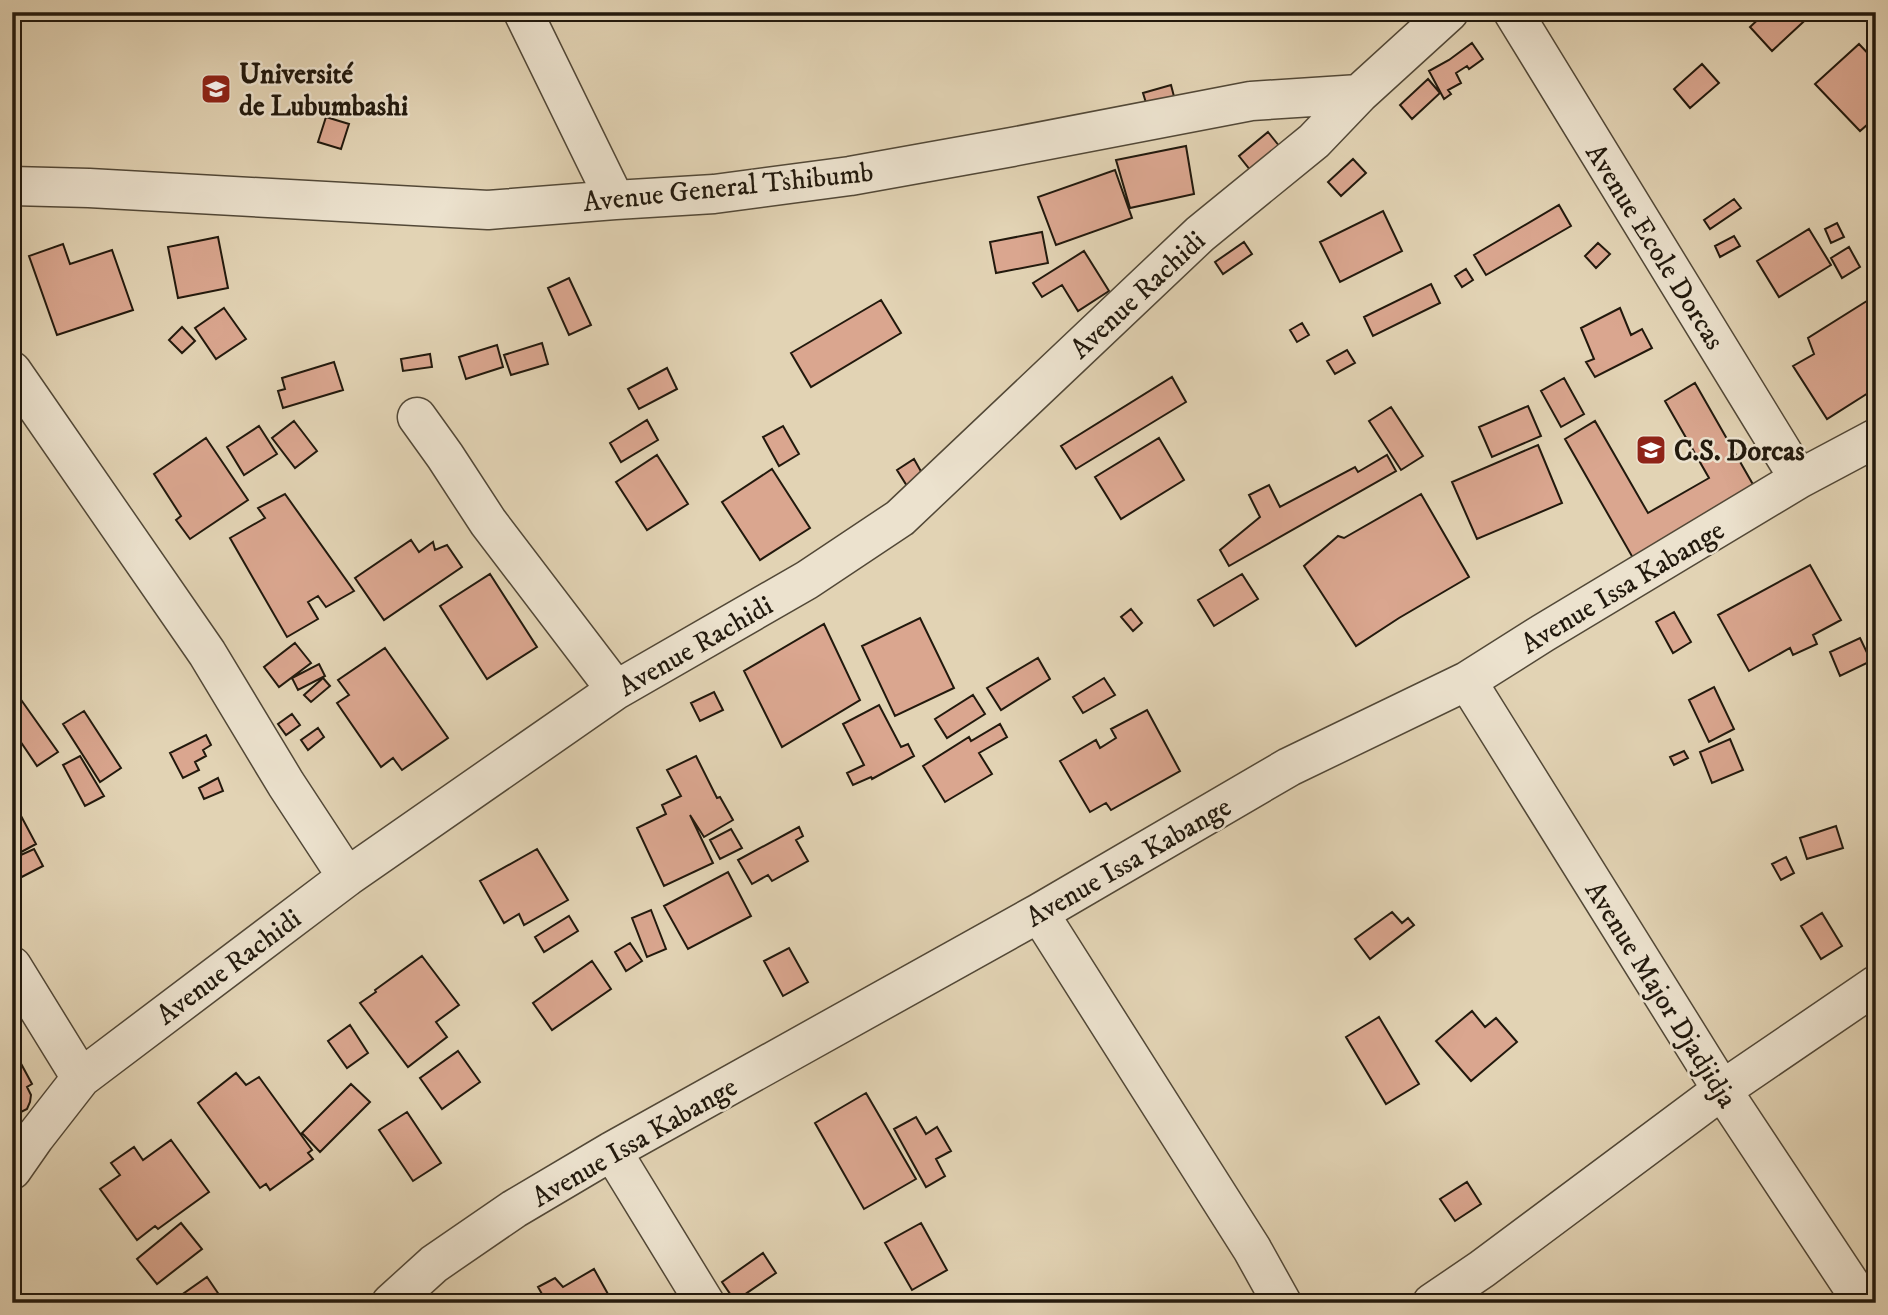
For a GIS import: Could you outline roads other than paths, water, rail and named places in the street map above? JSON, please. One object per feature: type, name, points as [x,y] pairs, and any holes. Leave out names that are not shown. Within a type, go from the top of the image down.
[{"type":"street","points":[[523,12],[615,200]]},
{"type":"street","points":[[1359,93],[1449,12]]},
{"type":"street","name":"Avenue Ecole Dorcas","points":[[1513,12],[1799,479]]},
{"type":"street","name":"Avenue General Tshibumb","points":[[12,186],[488,210],[714,194],[850,176],[1251,101],[1359,93]]},
{"type":"street","name":"Avenue Rachidi","points":[[12,1170],[80,1078],[347,877],[616,690],[807,580],[900,517],[1200,234],[1314,141],[1359,93]]},
{"type":"street","points":[[12,371],[207,653],[286,784],[347,877]]},
{"type":"street","points":[[417,417],[488,522],[616,690]]},
{"type":"street","name":"Avenue Issa Kabange","points":[[391,1303],[434,1264],[514,1209],[612,1151],[1040,913],[1289,767],[1467,681],[1799,479],[1876,438]]},
{"type":"street","name":"Avenue Major Djadjidja","points":[[1467,681],[1722,1090],[1863,1303]]},
{"type":"street","points":[[1040,913],[1252,1249],[1282,1303]]},
{"type":"street","points":[[12,966],[80,1078]]},
{"type":"street","points":[[1432,1303],[1482,1269],[1722,1090],[1876,985]]},
{"type":"street","points":[[612,1151],[705,1303]]},
{"type":"place","name":"Université de Lubumbashi","points":[[216,89]]},
{"type":"place","name":"C.S. Dorcas","points":[[1651,450]]}]
